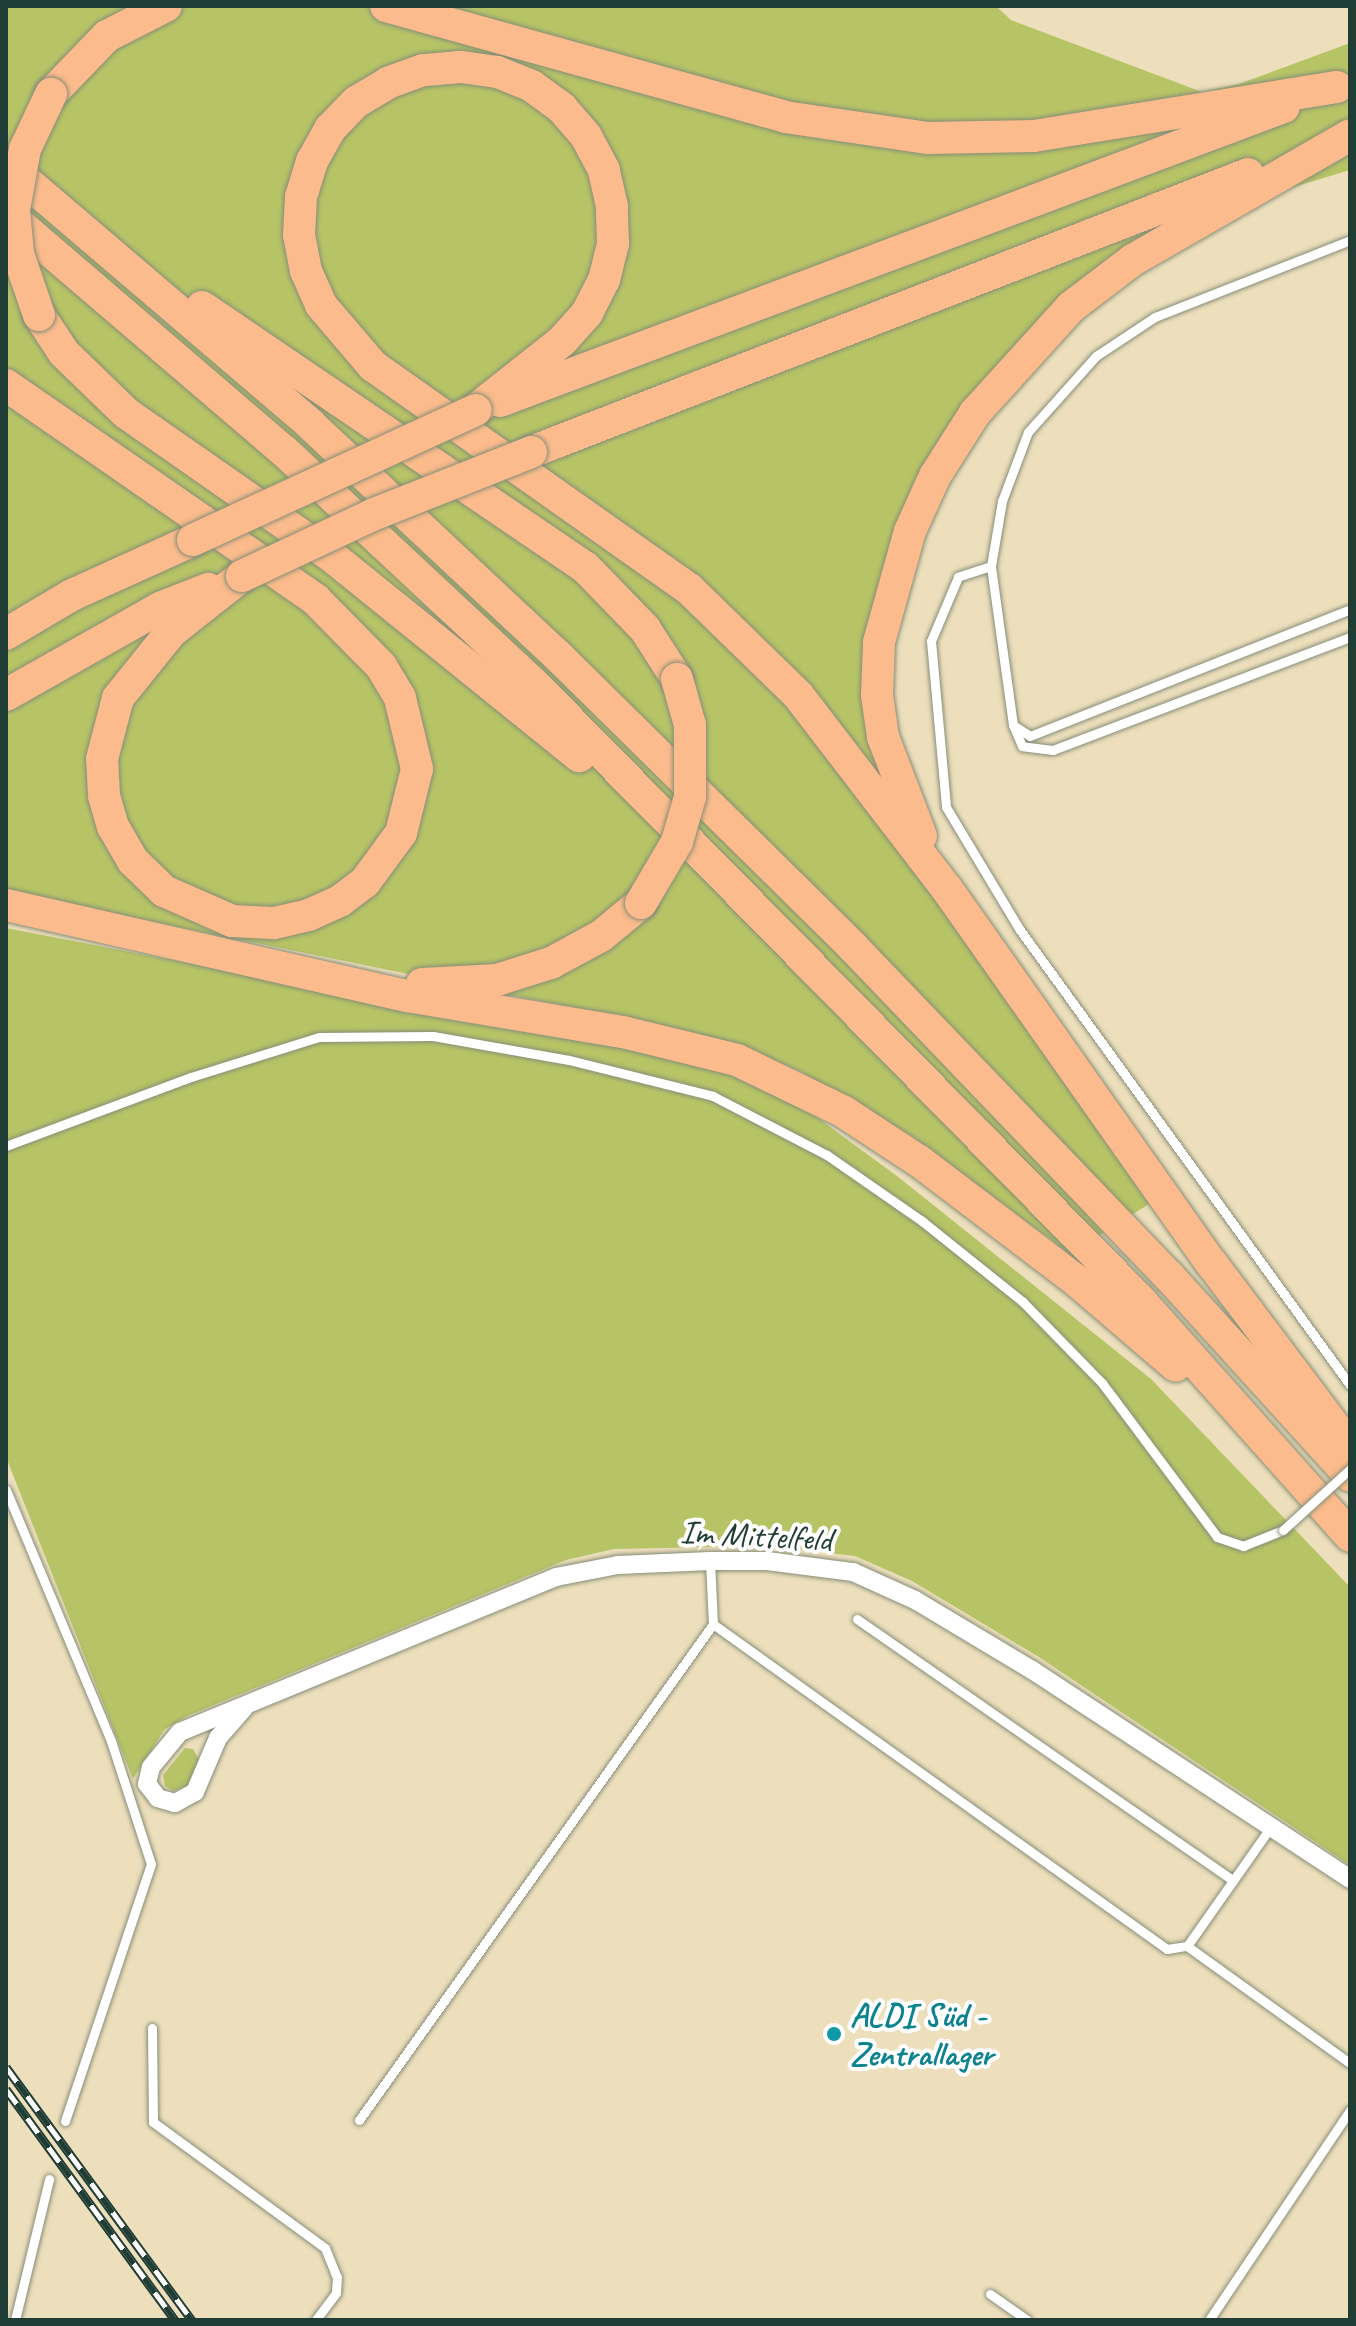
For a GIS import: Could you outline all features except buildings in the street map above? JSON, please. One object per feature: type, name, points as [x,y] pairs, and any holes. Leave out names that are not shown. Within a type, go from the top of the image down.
[{"type":"highway","points":[[166,6],[107,36],[51,94],[25,149],[14,210],[18,254],[39,315],[64,353],[126,413],[335,559],[457,653],[726,879]]},
{"type":"highway","points":[[386,6],[785,117],[928,138],[1034,136],[1343,84]]},
{"type":"highway","points":[[475,410],[562,341],[587,313],[604,280],[613,243],[612,206],[604,170],[586,136],[552,101],[497,72],[460,67],[423,70],[388,83],[356,102],[330,129],[312,161],[301,197],[299,235],[306,271],[321,305],[345,340],[373,366],[631,544],[746,639],[798,695],[947,889],[1212,1264],[1350,1447]]},
{"type":"highway","points":[[6,634],[72,595],[475,410],[1343,84]]},
{"type":"highway","points":[[947,889],[895,778],[877,695],[879,642],[889,596],[910,531],[935,476],[975,413],[1071,307],[1133,260],[1350,135]]},
{"type":"highway","points":[[6,695],[160,608],[242,576],[372,515],[1350,135]]},
{"type":"highway","points":[[6,164],[75,220],[441,545],[852,946],[1168,1275],[1350,1476]]},
{"type":"highway","points":[[6,213],[328,491],[534,684],[1140,1300],[1350,1536]]},
{"type":"highway","points":[[75,220],[585,567],[645,629],[677,679],[690,725],[690,797],[667,864],[641,903],[577,951],[525,973],[469,983],[347,982]]},
{"type":"highway","points":[[6,385],[316,600],[381,666],[400,698],[417,769],[401,833],[365,882],[340,901],[273,923],[232,921],[164,891],[133,861],[113,827],[104,795],[104,748],[118,698],[171,632],[242,576]]},
{"type":"highway","points":[[6,905],[347,982],[689,1046],[781,1078],[919,1161],[998,1221],[1089,1291],[1277,1456]]},
{"type":"street","name":"Im Mittelfeld","points":[[244,1708],[218,1738],[195,1792],[175,1803],[158,1798],[147,1784],[151,1767],[180,1732],[556,1577],[618,1565],[710,1561],[767,1561],[853,1572],[915,1600],[1350,1879]]},
{"type":"lane","points":[[1350,240],[1155,317],[1096,356],[1028,432],[1002,501],[991,566],[1013,725],[1022,746],[1053,750],[1350,637]]},
{"type":"lane","points":[[991,566],[958,577],[931,641],[946,807],[1029,943],[1350,1385]]},
{"type":"lane","points":[[1013,725],[1030,736],[1350,609]]},
{"type":"lane","points":[[6,1146],[191,1077],[319,1037],[433,1036],[569,1060],[713,1096],[827,1155],[922,1221],[1023,1302],[1102,1383],[1217,1537],[1243,1546],[1283,1530],[1350,1469]]},
{"type":"lane","points":[[6,1490],[111,1741],[151,1864],[65,2121]]},
{"type":"lane","points":[[359,2120],[713,1624],[710,1561]]},
{"type":"lane","points":[[857,1619],[1233,1880]]},
{"type":"lane","points":[[713,1624],[1167,1949],[1187,1946],[1350,2063]]},
{"type":"lane","points":[[1187,1946],[1270,1828]]},
{"type":"lane","points":[[152,2028],[153,2122],[325,2248],[337,2277],[336,2293],[316,2320]]},
{"type":"lane","points":[[1209,2320],[1350,2110]]},
{"type":"lane","points":[[15,2320],[49,2179]]},
{"type":"lane","points":[[990,2294],[1027,2320]]},
{"type":"green space","points":[[6,6],[996,6],[1011,20],[1202,92],[1239,84],[1350,43],[1350,170],[1166,226],[944,442],[868,724],[1041,1049],[1149,1204],[1070,1254],[910,1135],[798,1070],[697,1033],[6,892]]},
{"type":"green space","points":[[6,928],[698,1062],[777,1088],[897,1176],[1151,1379],[1350,1587],[1350,1865],[1039,1657],[912,1581],[855,1556],[767,1546],[614,1549],[566,1560],[187,1716],[164,1730],[133,1779],[6,1457]]},
{"type":"green space","points":[[185,1748],[193,1749],[199,1760],[188,1786],[173,1791],[165,1786],[163,1775]]},
{"type":"railway","points":[[6,2067],[192,2320]]},
{"type":"railway","points":[[6,2089],[175,2320]]},
{"type":"place","name":"ALDI Süd - Zentrallager","points":[[834,2034]]}]
